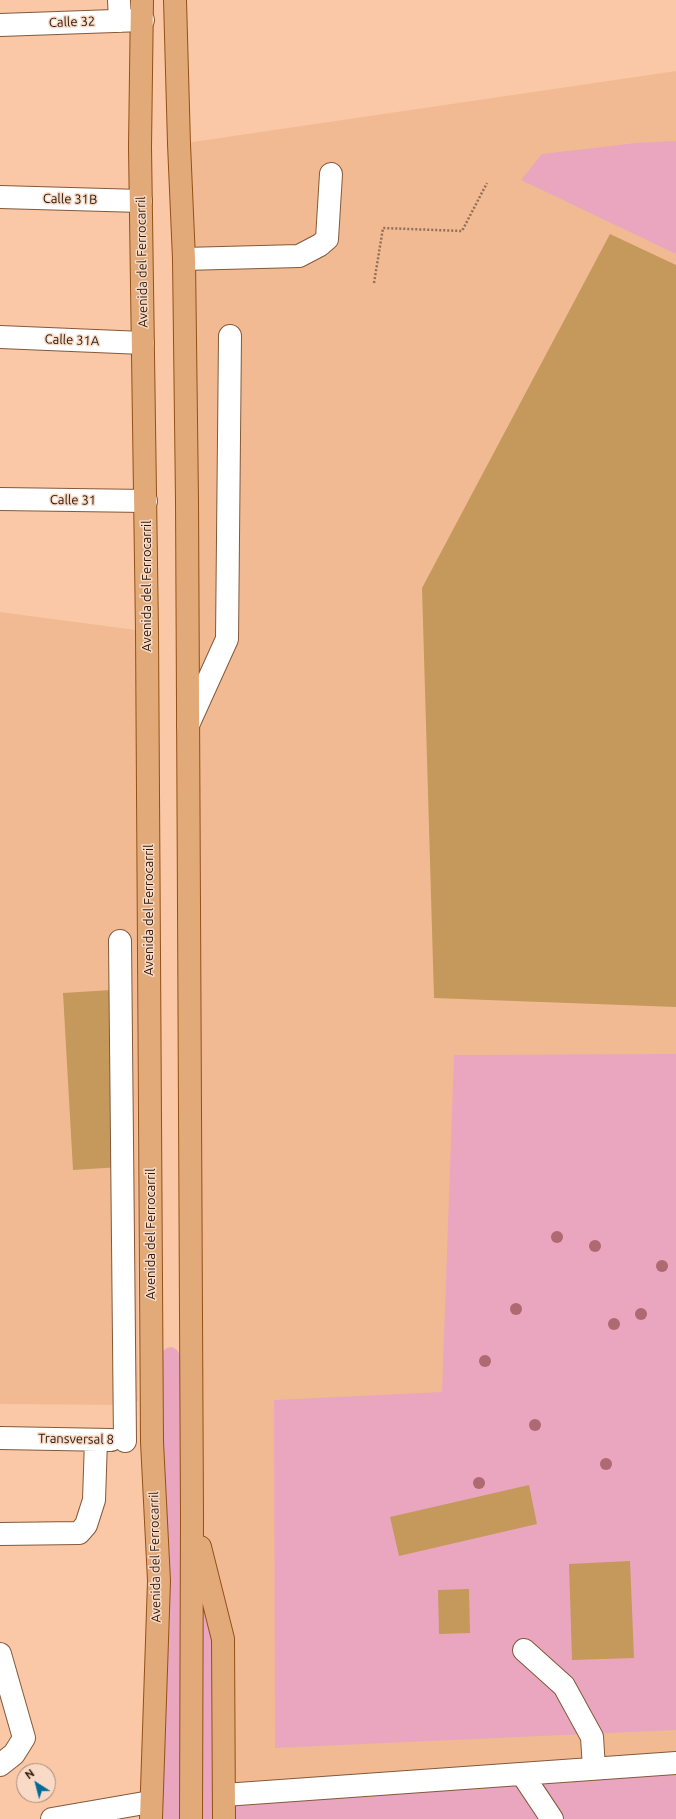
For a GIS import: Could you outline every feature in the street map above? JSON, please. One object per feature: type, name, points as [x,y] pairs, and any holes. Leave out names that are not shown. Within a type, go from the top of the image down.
[{"type":"main road","points":[[175,0],[184,259],[188,725],[192,1819]]},
{"type":"main road","name":"Avenida del Ferrocarril","points":[[143,10],[140,147],[146,501],[152,1442],[158,1581],[151,1811]]},
{"type":"main road","points":[[192,1517],[223,1639],[224,1819]]},
{"type":"street","name":"Calle 32","points":[[0,25],[120,10],[143,10]]},
{"type":"street","points":[[184,259],[299,256],[320,245],[327,239],[331,174]]},
{"type":"street","name":"Calle 31B","points":[[0,197],[141,201]]},
{"type":"street","points":[[188,725],[227,639],[230,336]]},
{"type":"street","name":"Calle 31A","points":[[0,337],[143,343]]},
{"type":"street","name":"Calle 31","points":[[0,499],[146,501]]},
{"type":"street","points":[[120,941],[125,1441]]},
{"type":"street","name":"Transversal 8","points":[[0,1438],[152,1442]]},
{"type":"street","points":[[0,1534],[79,1533],[86,1525],[94,1500],[96,1440]]},
{"type":"street","points":[[524,1650],[564,1686],[592,1737],[594,1768]]},
{"type":"street","points":[[0,1654],[24,1738],[14,1754],[0,1764]]},
{"type":"street","points":[[224,1796],[676,1763]]},
{"type":"street","points":[[522,1774],[552,1819]]},
{"type":"street","points":[[52,1819],[151,1811]]},
{"type":"path","points":[[374,283],[383,228],[462,231],[487,183]]},
{"type":"shaded area","points":[[676,71],[676,1763],[224,1795],[192,1517],[179,144]]},
{"type":"shaded area","points":[[676,141],[676,254],[521,180],[542,154],[636,143]]},
{"type":"shaded area","points":[[0,612],[136,630],[138,1401],[126,1405],[0,1404]]},
{"type":"shaded area","points":[[676,1054],[676,1730],[275,1748],[274,1400],[442,1392],[454,1055]]},
{"type":"shaded area","points":[[172,1347],[177,1350],[180,1355],[182,1426],[192,1517],[223,1639],[224,1795],[676,1763],[676,1819],[151,1819],[152,1442],[164,1424],[162,1357],[163,1351]]},
{"type":"building","points":[[610,234],[676,265],[676,1007],[434,998],[422,588]]},
{"type":"building","points":[[111,990],[121,1167],[73,1170],[63,993]]},
{"type":"building","points":[[529,1485],[537,1524],[399,1556],[390,1517]]},
{"type":"building","points":[[630,1561],[634,1658],[572,1660],[569,1564]]},
{"type":"building","points":[[469,1589],[470,1633],[439,1634],[438,1590]]}]
